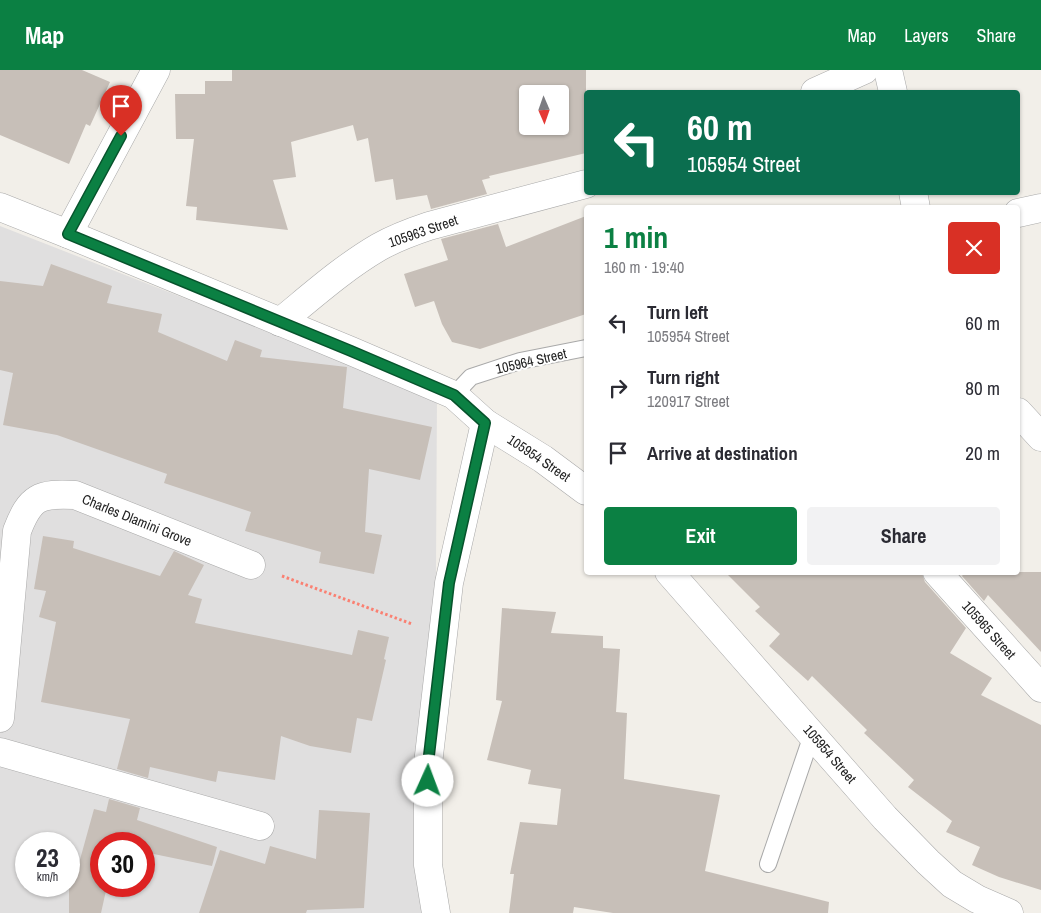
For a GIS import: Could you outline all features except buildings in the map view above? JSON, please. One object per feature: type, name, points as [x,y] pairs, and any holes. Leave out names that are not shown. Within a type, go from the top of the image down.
[{"type":"street","points":[[68,234],[156,70]]},
{"type":"street","points":[[819,90],[864,70]]},
{"type":"street","points":[[888,70],[893,90]]},
{"type":"street","name":"105963 Street","points":[[280,322],[362,258],[403,235],[428,226],[584,185]]},
{"type":"street","name":"105954 Street","points":[[0,207],[454,395],[485,423],[543,458],[584,489]]},
{"type":"street","points":[[1020,213],[1041,208]]},
{"type":"street","points":[[1020,414],[1041,437]]},
{"type":"street","points":[[436,913],[428,866],[428,764],[449,583],[485,423]]},
{"type":"street","name":"Charles Dlamini Grove","points":[[0,718],[4,633],[17,531],[23,514],[36,499],[55,494],[75,495],[251,565]]},
{"type":"street","name":"105954 Street","points":[[672,575],[885,818],[928,862],[952,884],[977,899],[1009,913]]},
{"type":"street","name":"105965 Street","points":[[940,575],[1041,688]]},
{"type":"street","points":[[0,752],[260,826]]},
{"type":"lane","name":"105964 Street","points":[[454,395],[471,377],[520,361],[584,348]]},
{"type":"lane","points":[[768,864],[812,734]]},
{"type":"path","points":[[251,565],[443,636]]},
{"type":"shaded area","points":[[0,226],[437,397],[434,913],[0,913]]},
{"type":"route","points":[[121,136],[68,234],[454,395],[485,423],[449,583],[428,764],[428,781]]}]
